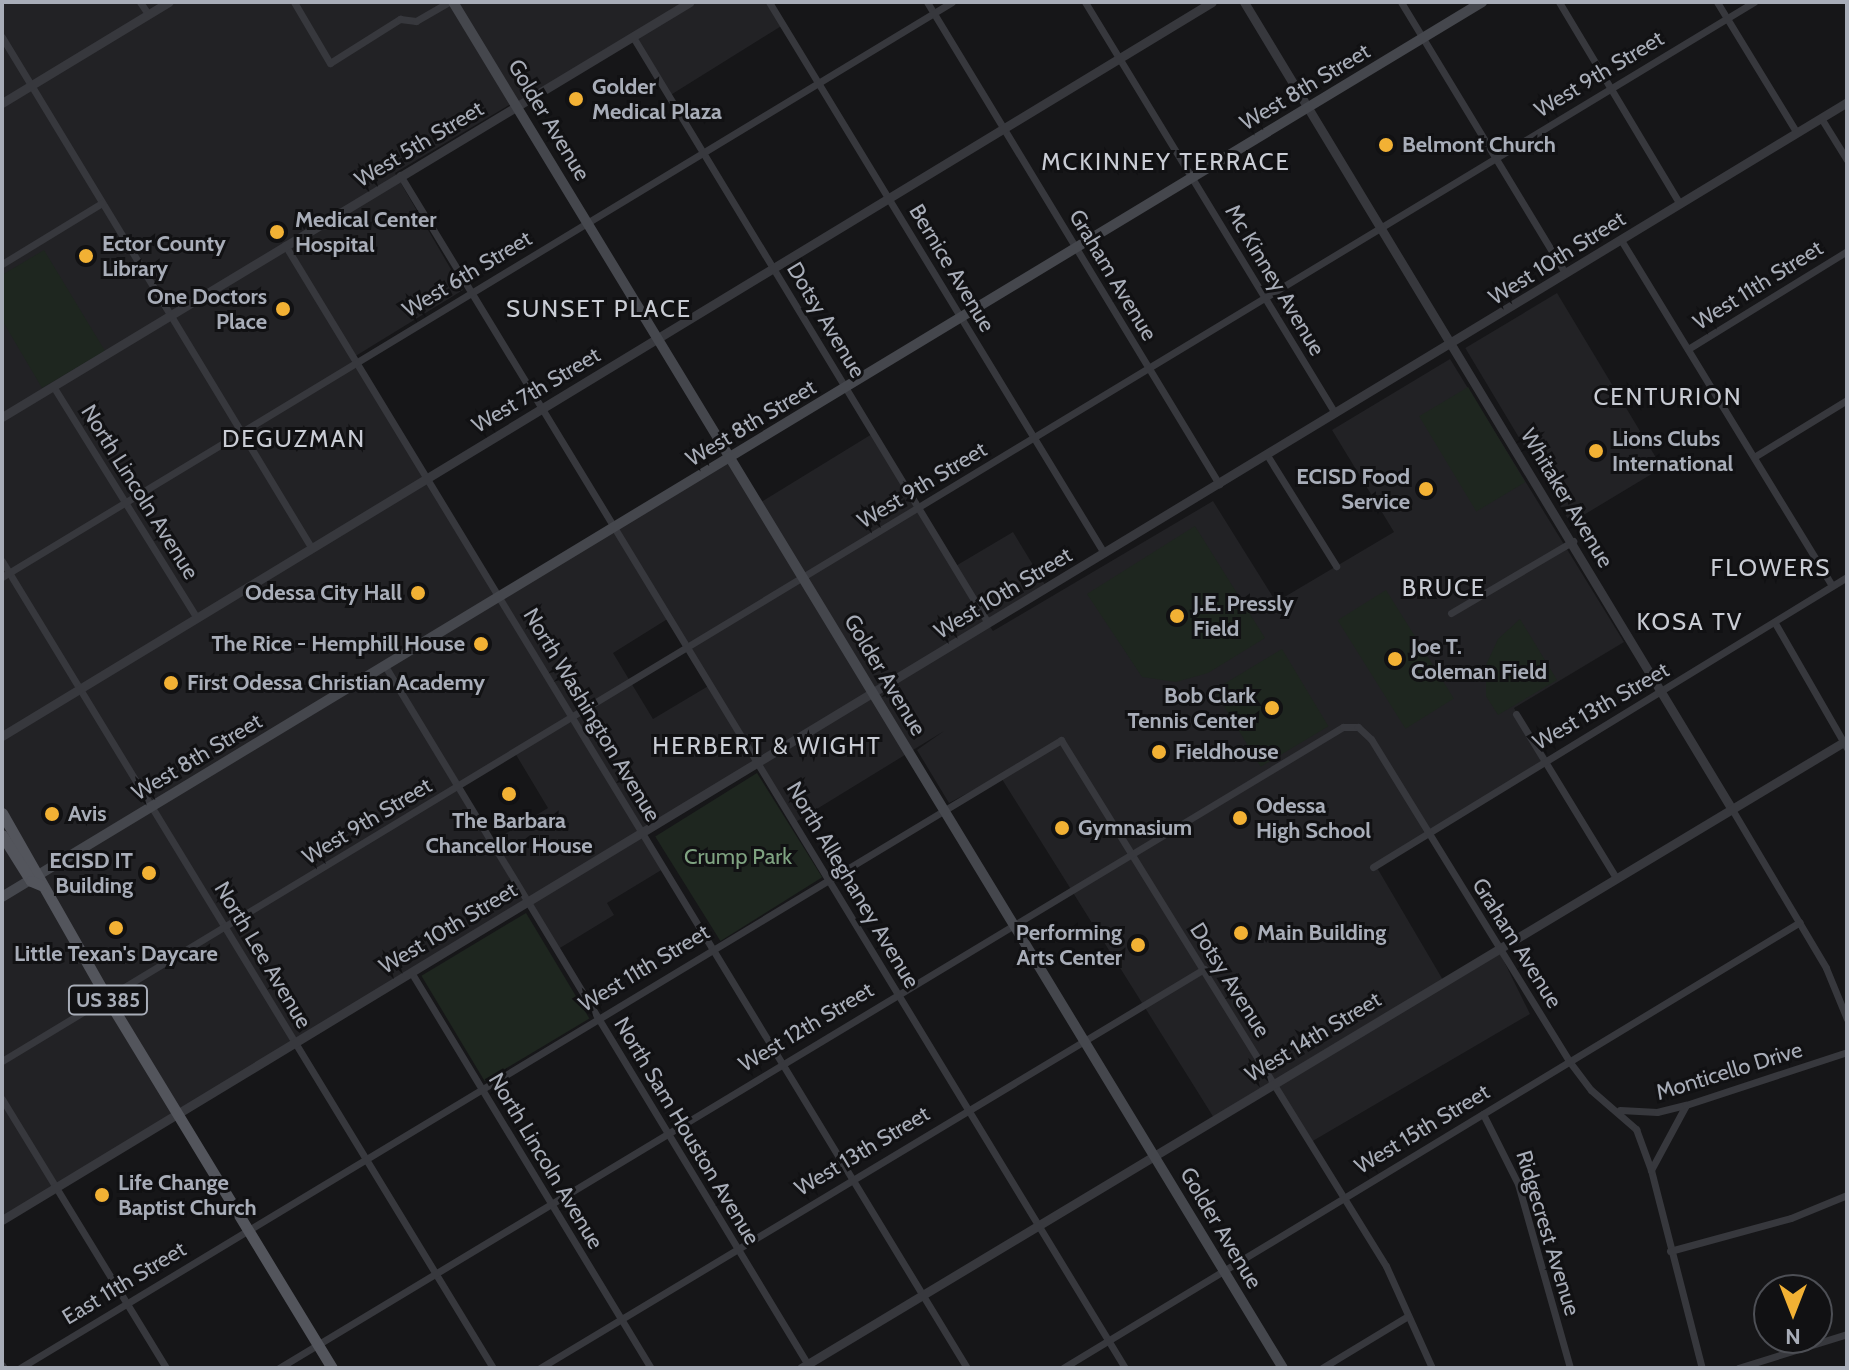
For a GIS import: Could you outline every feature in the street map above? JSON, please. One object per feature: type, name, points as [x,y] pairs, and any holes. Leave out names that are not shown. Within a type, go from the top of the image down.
[{"type":"main road","name":"Golder Avenue","points":[[451,2],[518,106],[1283,1368]]},
{"type":"main road","name":"West 8th Street","points":[[2,897],[38,880],[385,666],[1482,2]]},
{"type":"main road","name":"US 385","points":[[2,813],[107,998],[332,1368]]},
{"type":"main road","name":"US 385","points":[[2,835],[38,880]]},
{"type":"street","points":[[140,2],[148,14]]},
{"type":"street","points":[[2,103],[169,2]]},
{"type":"street","points":[[294,2],[330,63],[400,19],[416,21],[451,2]]},
{"type":"street","name":"West 5th Street","points":[[2,417],[690,2]]},
{"type":"street","name":"Bernice Avenue","points":[[769,2],[1104,553]]},
{"type":"street","name":"Graham Avenue","points":[[927,2],[1219,484]]},
{"type":"street","name":"West 6th Street","points":[[6,575],[952,2]]},
{"type":"street","name":"Mc Kinney Avenue","points":[[1085,2],[1335,413]]},
{"type":"street","name":"West 7th Street","points":[[2,736],[1212,2]]},
{"type":"street","name":"Whitaker Avenue","points":[[1244,2],[1573,541],[1800,922],[1847,1019]]},
{"type":"street","points":[[1401,2],[1565,273]]},
{"type":"street","points":[[1559,2],[1680,204]]},
{"type":"street","points":[[1717,2],[1797,133]]},
{"type":"street","name":"West 9th Street","points":[[2,1061],[1382,230],[1754,2]]},
{"type":"street","points":[[2,37],[311,547]]},
{"type":"street","name":"Dotsy Avenue","points":[[633,37],[988,623]]},
{"type":"street","name":"West 10th Street","points":[[2,1220],[1452,345],[1847,102]]},
{"type":"street","points":[[1821,118],[1847,160]]},
{"type":"street","name":"North Alleghaney Avenue","points":[[400,175],[1125,1368]]},
{"type":"street","points":[[2,264],[102,203]]},
{"type":"street","points":[[1621,240],[1832,586]]},
{"type":"street","name":"North Washington Avenue","points":[[285,245],[967,1368]]},
{"type":"street","name":"West 11th Street","points":[[1688,349],[1847,251]]},
{"type":"street","name":"North Lincoln Avenue","points":[[53,386],[196,617]]},
{"type":"street","points":[[1754,457],[1847,400]]},
{"type":"street","points":[[1267,455],[1336,566]]},
{"type":"street","points":[[1451,613],[1573,541]]},
{"type":"street","name":"North Lee Avenue","points":[[2,561],[6,575],[79,688],[493,1368]]},
{"type":"street","name":"West 13th Street","points":[[1373,867],[1847,577]]},
{"type":"street","points":[[1775,623],[1846,743]]},
{"type":"street","name":"North Sam Houston Avenue","points":[[385,666],[806,1367]]},
{"type":"street","points":[[1516,714],[1615,876]]},
{"type":"street","name":"Graham Avenue","points":[[1358,727],[1382,756],[1569,1061],[1591,1090],[1620,1110],[1636,1129],[1651,1170],[1702,1368]]},
{"type":"street","name":"West 12th Street","points":[[279,1368],[1129,853],[1341,728],[1358,727]]},
{"type":"street","name":"Dotsy Avenue","points":[[1061,740],[1386,1266],[1432,1368]]},
{"type":"street","name":"West 11th Street","points":[[247,1229],[1061,740]]},
{"type":"street","name":"West 14th Street","points":[[806,1367],[1730,806],[1846,743]]},
{"type":"street","name":"West 15th Street","points":[[1063,1368],[1800,922]]},
{"type":"street","name":"West 13th Street","points":[[540,1368],[967,1108],[1204,969]]},
{"type":"street","name":"North Lincoln Avenue","points":[[411,972],[651,1368]]},
{"type":"street","name":"Monticello Drive","points":[[1620,1110],[1657,1112],[1686,1105],[1847,1052]]},
{"type":"street","points":[[2,1099],[166,1368]]},
{"type":"street","points":[[1651,1170],[1686,1105]]},
{"type":"street","name":"Ridgecrest Avenue","points":[[1483,1114],[1518,1184],[1570,1368]]},
{"type":"street","points":[[1670,1251],[1791,1218],[1847,1195]]},
{"type":"street","name":"East 11th Street","points":[[20,1368],[247,1229]]},
{"type":"street","points":[[1322,1368],[1408,1316]]},
{"type":"street","points":[[1738,1368],[1847,1334]]},
{"type":"shaded area","points":[[2,2],[449,2],[511,104],[395,173],[463,290],[354,357],[499,596],[729,457],[758,504],[872,434],[954,567],[1013,532],[1047,588],[988,624],[993,631],[1213,501],[1276,602],[1394,532],[1332,430],[1450,359],[1624,642],[1514,708],[1544,761],[1376,866],[1443,980],[1497,947],[1530,1014],[1311,1142],[1273,1083],[1214,1118],[1000,776],[949,803],[917,750],[944,731],[794,823],[757,763],[641,832],[663,869],[607,903],[614,915],[555,951],[526,903],[2,1220]],"holes":[[[669,618],[710,685],[653,719],[613,653]],[[515,753],[548,808],[490,843],[457,788]]]},
{"type":"shaded area","points":[[453,2],[769,2],[783,25],[669,96],[632,37],[518,106]]},
{"type":"shaded area","points":[[1557,293],[1662,468],[1570,523],[1465,348]]},
{"type":"green space","points":[[44,250],[105,351],[42,388],[2,320],[2,275]]},
{"type":"green space","points":[[1468,387],[1525,482],[1476,512],[1419,416]]},
{"type":"green space","name":"J.E. Pressly Field","points":[[1195,526],[1265,638],[1208,673],[1176,682],[1142,677],[1087,594]]},
{"type":"green space","name":"Joe T. Coleman Field","points":[[1386,590],[1454,699],[1405,729],[1338,620]]},
{"type":"green space","points":[[1520,619],[1557,680],[1498,715],[1486,696],[1486,665],[1498,639]]},
{"type":"green space","name":"Bob Clark Tennis Center","points":[[1282,649],[1328,726],[1261,767],[1214,690]]},
{"type":"green space","name":"Crump Park","points":[[757,773],[822,877],[720,941],[655,837]]},
{"type":"green space","points":[[526,913],[589,1018],[485,1081],[421,976]]},
{"type":"place","name":"Golder Medical Plaza","points":[[576,99]]},
{"type":"place","name":"Belmont Church","points":[[1386,145]]},
{"type":"place","name":"Medical Center Hospital","points":[[277,232]]},
{"type":"place","name":"Ector County Library","points":[[86,256]]},
{"type":"place","name":"One Doctors Place","points":[[283,309]]},
{"type":"place","name":"Lions Clubs International","points":[[1596,451]]},
{"type":"place","name":"ECISD Food Service","points":[[1426,489]]},
{"type":"place","name":"Odessa City Hall","points":[[418,593]]},
{"type":"place","name":"J.E. Pressly Field","points":[[1177,616]]},
{"type":"place","name":"The Rice - Hemphill House","points":[[481,644]]},
{"type":"place","name":"Joe T. Coleman Field","points":[[1395,659]]},
{"type":"place","name":"First Odessa Christian Academy","points":[[171,683]]},
{"type":"place","name":"Bob Clark Tennis Center","points":[[1272,708]]},
{"type":"place","name":"Fieldhouse","points":[[1159,752]]},
{"type":"place","name":"The Barbara Chancellor House","points":[[509,794]]},
{"type":"place","name":"Avis","points":[[52,814]]},
{"type":"place","name":"Odessa High School","points":[[1240,818]]},
{"type":"place","name":"Gymnasium","points":[[1062,828]]},
{"type":"place","name":"ECISD IT Building","points":[[149,873]]},
{"type":"place","name":"Little Texan's Daycare","points":[[116,928]]},
{"type":"place","name":"Main Building","points":[[1241,933]]},
{"type":"place","name":"Performing Arts Center","points":[[1138,945]]},
{"type":"place","name":"Life Change Baptist Church","points":[[102,1195]]},
{"type":"district","name":"MCKINNEY TERRACE","points":[[1166,162]]},
{"type":"district","name":"SUNSET PLACE","points":[[599,309]]},
{"type":"district","name":"CENTURION","points":[[1668,397]]},
{"type":"district","name":"DEGUZMAN","points":[[294,439]]},
{"type":"district","name":"FLOWERS","points":[[1771,568]]},
{"type":"district","name":"BRUCE","points":[[1444,588]]},
{"type":"district","name":"KOSA TV","points":[[1690,622]]},
{"type":"district","name":"HERBERT & WIGHT","points":[[767,746]]}]
